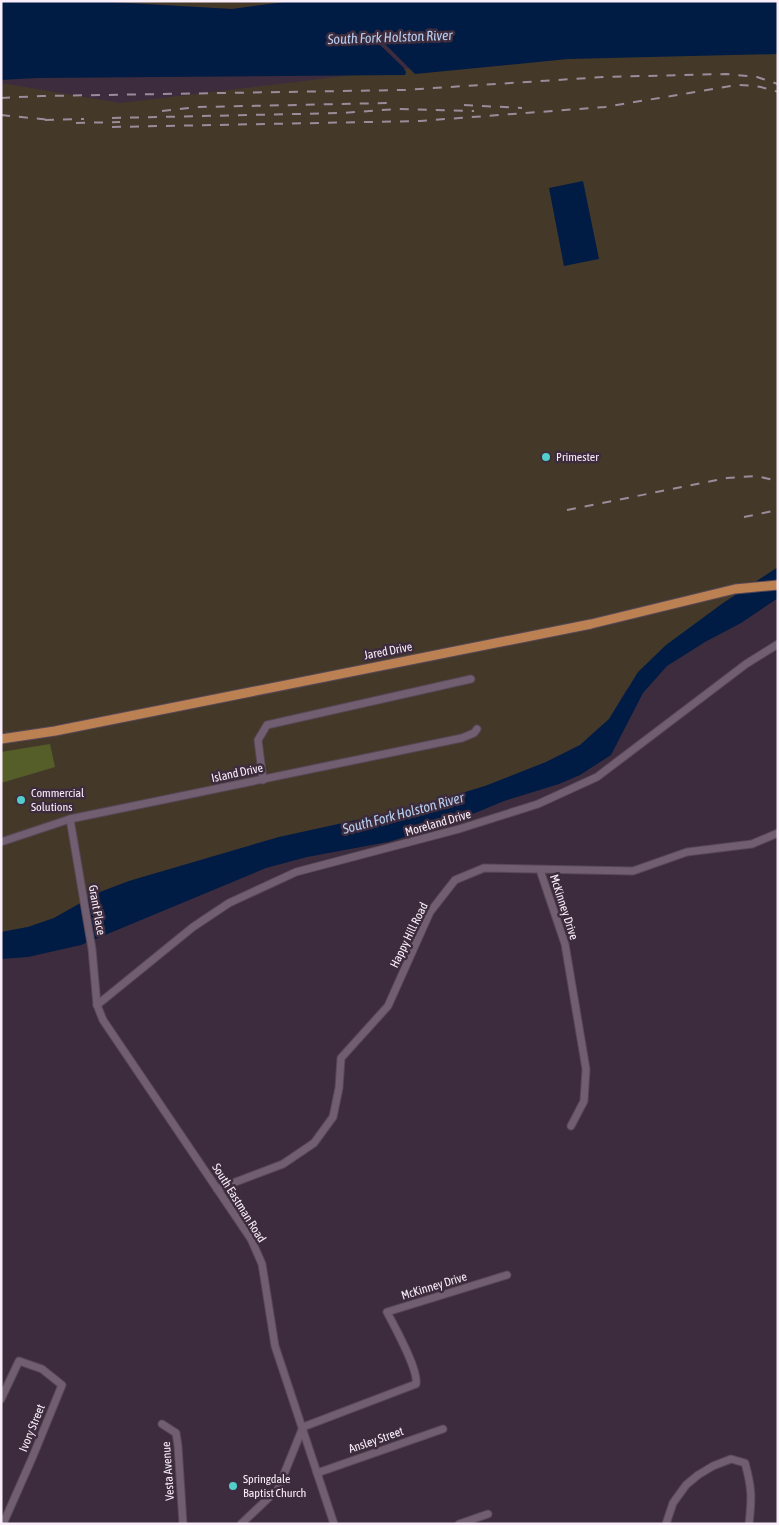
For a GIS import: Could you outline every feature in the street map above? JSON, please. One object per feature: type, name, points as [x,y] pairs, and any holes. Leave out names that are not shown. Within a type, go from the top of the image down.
[{"type":"main road","name":"Jared Drive","points":[[1,739],[64,729],[582,626],[735,589],[778,586]]},
{"type":"street","name":"Moreland Drive","points":[[97,1005],[193,927],[229,903],[287,876],[459,829],[538,804],[597,776],[746,664],[778,644]]},
{"type":"street","points":[[263,780],[258,740],[266,725],[471,680]]},
{"type":"street","name":"Island Drive","points":[[1,842],[70,818],[462,738],[474,733],[477,728]]},
{"type":"street","name":"Grant Place","points":[[70,818],[91,941],[97,1005]]},
{"type":"street","name":"Happy Hill Road","points":[[217,1189],[283,1164],[314,1143],[333,1117],[339,1088],[341,1058],[388,1006],[430,912],[455,880],[484,868],[633,872],[687,852],[752,844],[778,833]]},
{"type":"street","name":"McKinney Drive","points":[[540,870],[565,944],[586,1068],[584,1101],[570,1126]]},
{"type":"street","name":"South Eastman Road","points":[[97,1005],[103,1020],[251,1239],[262,1264],[275,1346],[334,1524]]},
{"type":"street","name":"McKinney Drive","points":[[303,1427],[416,1384],[418,1378],[414,1368],[387,1312],[507,1275]]},
{"type":"street","name":"Ivory Street","points":[[1,1399],[18,1361],[42,1369],[62,1385],[33,1456],[2,1524]]},
{"type":"street","name":"Vesta Avenue","points":[[162,1424],[176,1433],[183,1524]]},
{"type":"street","points":[[241,1524],[278,1489],[303,1427]]},
{"type":"street","name":"Ansley Street","points":[[317,1473],[444,1429]]},
{"type":"street","points":[[666,1524],[673,1503],[686,1485],[713,1466],[731,1459],[745,1463],[751,1486],[749,1524]]},
{"type":"street","points":[[458,1524],[488,1514]]},
{"type":"shaded area","points":[[93,1],[292,1],[232,9]]},
{"type":"shaded area","points":[[778,48],[778,567],[626,690],[609,719],[580,745],[546,762],[485,786],[416,807],[279,837],[129,881],[100,892],[54,918],[28,927],[1,932],[1,83],[120,103],[503,57]]},
{"type":"green space","points":[[50,744],[55,767],[1,783],[1,752]]},
{"type":"water","name":"South Fork Holston River","points":[[1,1],[93,1],[232,9],[292,1],[778,1],[778,54],[568,59],[415,74],[379,40],[379,44],[403,67],[406,72],[405,75],[37,78],[1,80]]},
{"type":"water","points":[[583,181],[599,259],[564,266],[549,188]]},
{"type":"water","name":"South Fork Holston River","points":[[778,567],[778,598],[741,623],[705,642],[667,666],[643,693],[611,755],[580,775],[559,784],[504,801],[451,823],[388,842],[307,857],[266,868],[81,945],[28,957],[1,959],[1,932],[28,927],[54,918],[100,892],[129,881],[279,837],[416,807],[485,786],[546,762],[580,745],[609,719],[638,672],[666,645],[723,603]]},
{"type":"railway","points":[[1,98],[404,90],[603,77],[726,74],[757,77],[778,84]]},
{"type":"railway","points":[[112,127],[420,121],[605,107],[737,85],[748,85],[778,92]]},
{"type":"railway","points":[[162,111],[199,107],[389,103]]},
{"type":"railway","points":[[464,105],[522,108]]},
{"type":"railway","points":[[112,118],[342,113],[396,109],[474,111]]},
{"type":"railway","points":[[1,115],[51,120]]},
{"type":"railway","points":[[45,120],[84,119]]},
{"type":"railway","points":[[76,123],[120,122]]},
{"type":"railway","points":[[567,510],[727,478],[756,476],[778,481]]},
{"type":"railway","points":[[744,517],[778,510]]},
{"type":"place","name":"Primester","points":[[546,457]]},
{"type":"place","name":"Commercial Solutions","points":[[21,800]]},
{"type":"place","name":"Springdale Baptist Church","points":[[233,1486]]}]
